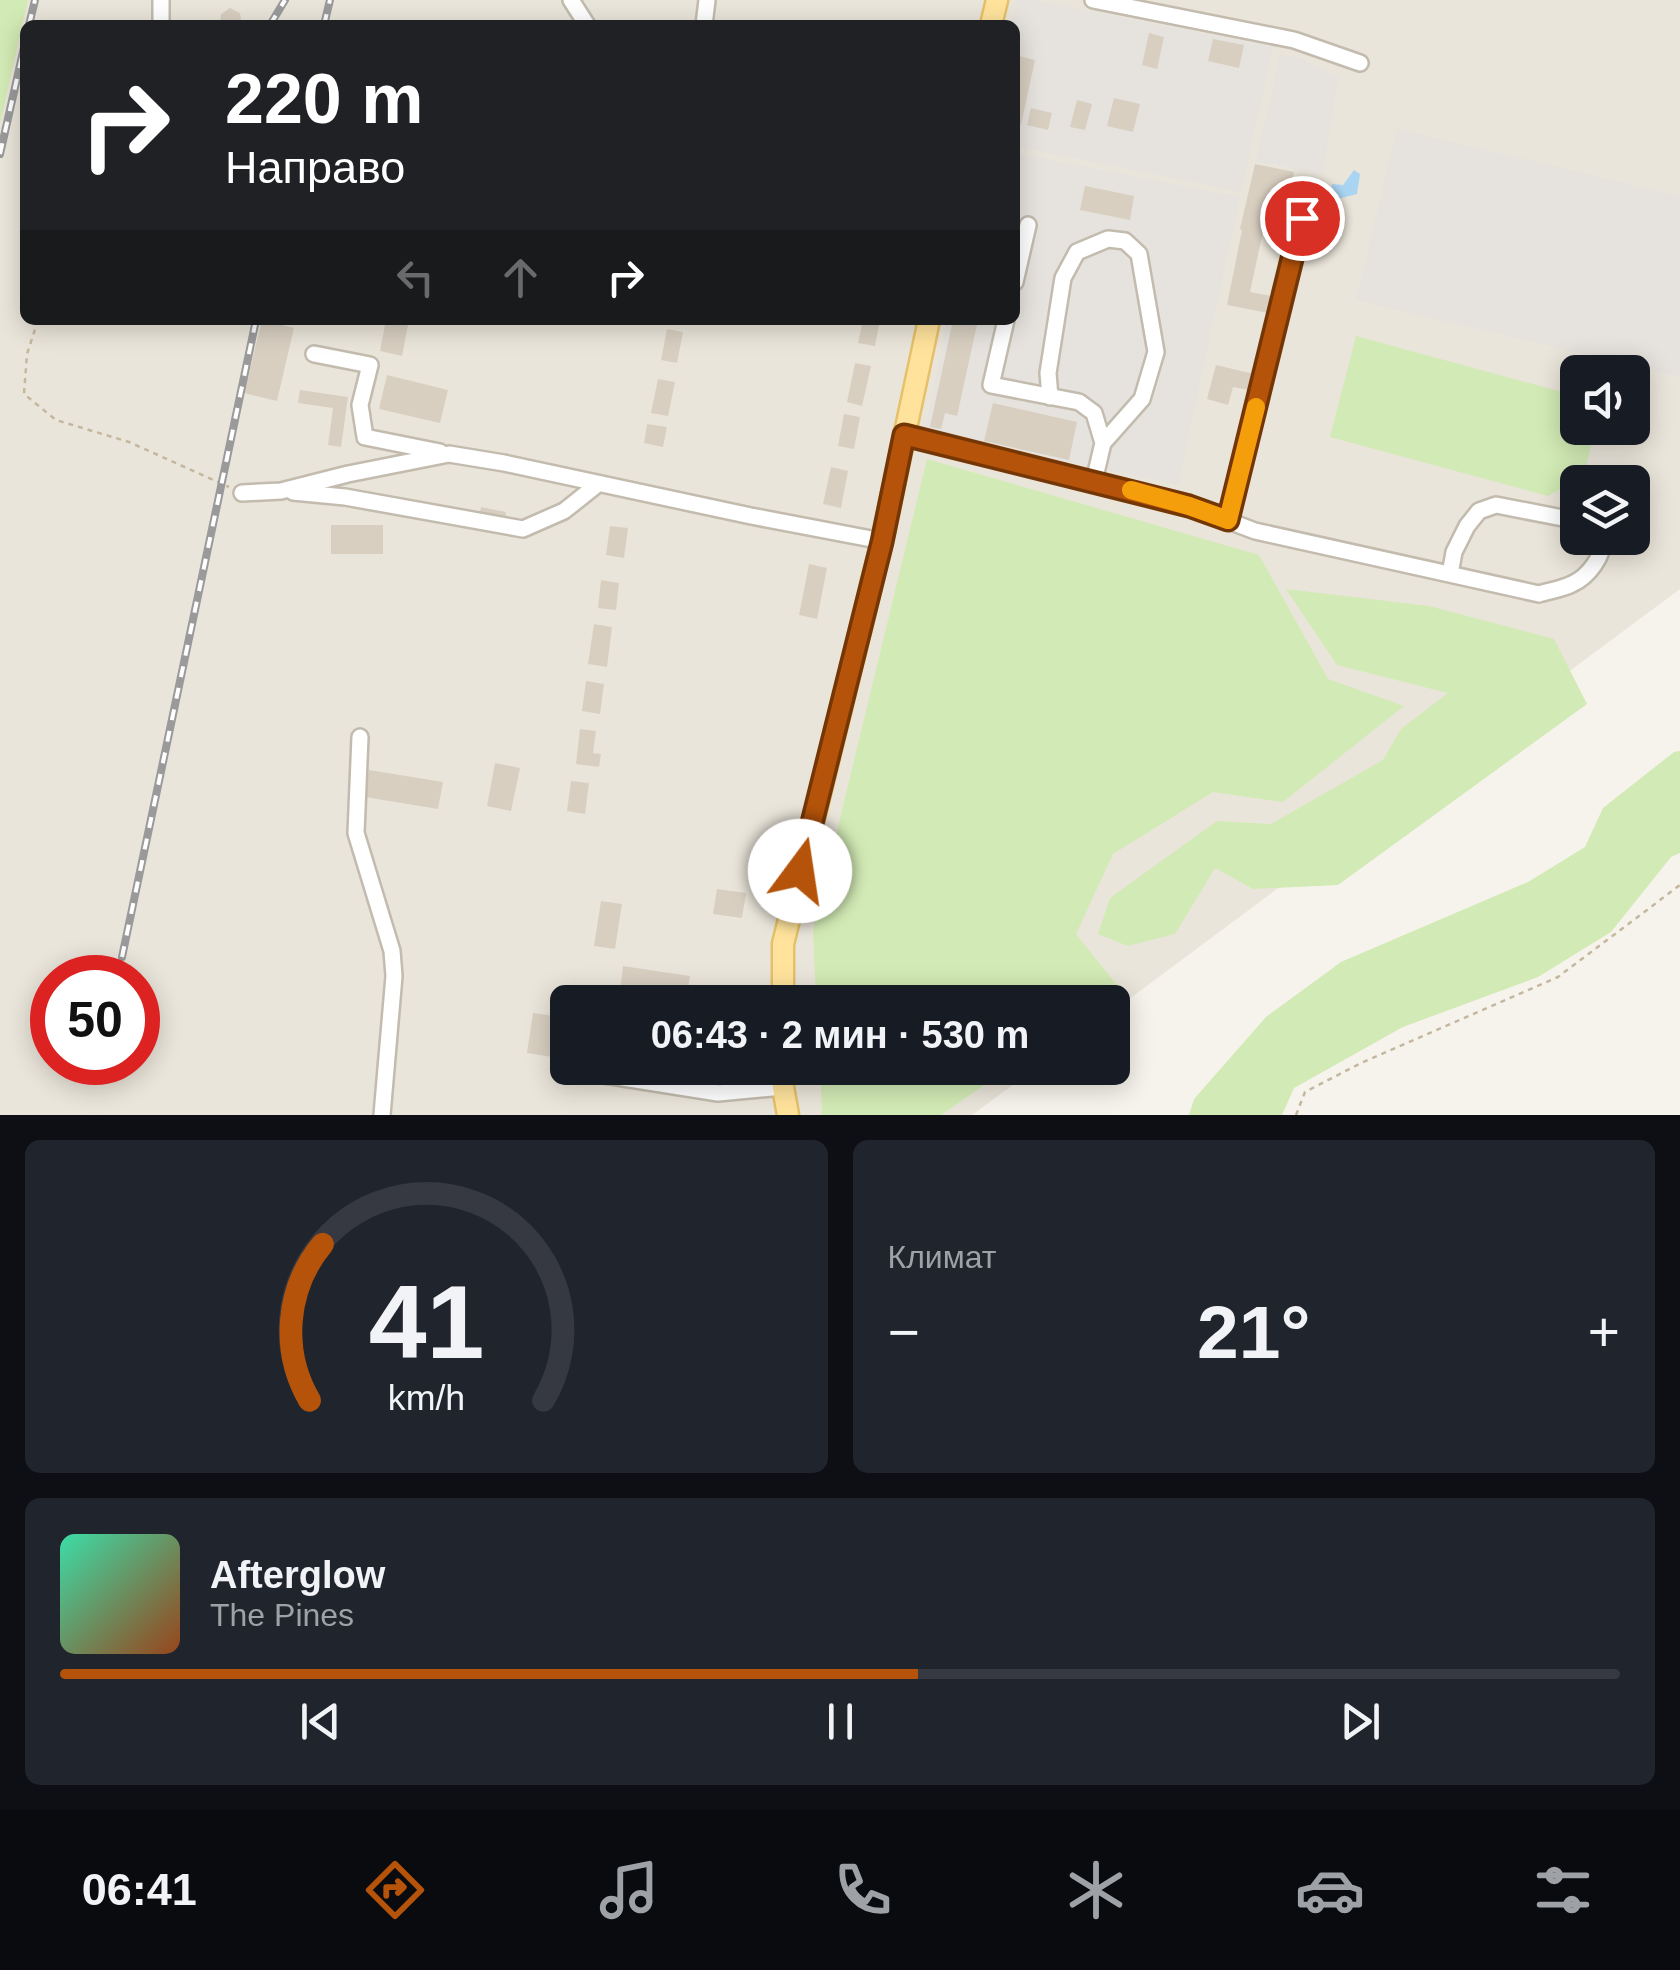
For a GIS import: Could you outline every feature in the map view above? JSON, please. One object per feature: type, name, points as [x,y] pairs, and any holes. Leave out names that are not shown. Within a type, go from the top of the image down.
[{"type":"main road","points":[[783,985],[782,944],[882,542],[928,325]]},
{"type":"main road","points":[[784,1085],[788,1115]]},
{"type":"lane","points":[[1093,0],[1294,40],[1360,63]]},
{"type":"lane","points":[[1228,520],[1302,218]]},
{"type":"lane","points":[[1020,260],[1028,225]]},
{"type":"lane","points":[[1050,396],[1048,373],[1063,278],[1077,252],[1108,239],[1125,241],[1139,254],[1156,352],[1142,399],[1102,443]]},
{"type":"lane","points":[[1005,325],[991,384],[1079,402],[1094,413],[1102,443],[1094,480]]},
{"type":"lane","points":[[314,354],[370,365],[360,405],[364,437],[882,542]]},
{"type":"lane","points":[[904,435],[1094,480],[1189,506],[1255,531],[1539,594],[1574,584],[1599,555]]},
{"type":"lane","points":[[281,491],[449,454]]},
{"type":"lane","points":[[242,493],[281,491],[345,497],[523,529],[564,512],[598,484]]},
{"type":"lane","points":[[1450,574],[1454,552],[1479,511],[1496,505],[1560,517]]},
{"type":"lane","points":[[360,737],[356,833],[392,950],[394,976],[382,1115]]},
{"type":"lane","points":[[668,1085],[718,1093],[750,1085]]},
{"type":"path","points":[[36,325],[27,354],[24,394],[56,420],[129,442],[242,493]]},
{"type":"path","points":[[1296,1115],[1305,1092],[1361,1063],[1558,976],[1680,885]]},
{"type":"shaded area","points":[[0,0],[1680,0],[1680,589],[1130,998],[1130,985],[550,985],[550,1085],[1013,1085],[972,1115],[0,1115]]},
{"type":"shaded area","points":[[1016,0],[1033,0],[1273,47],[1241,192],[1020,147],[1020,20],[1012,20]]},
{"type":"shaded area","points":[[1280,55],[1300,58],[1338,77],[1323,174],[1256,161]]},
{"type":"shaded area","points":[[1397,129],[1680,196],[1680,377],[1650,370],[1650,355],[1587,355],[1356,300]]},
{"type":"shaded area","points":[[1020,154],[1240,197],[1178,485],[925,431],[946,325],[1020,325]]},
{"type":"green space","points":[[0,0],[28,0],[23,20],[20,20],[0,124]]},
{"type":"green space","points":[[1356,336],[1560,391],[1560,445],[1591,445],[1587,465],[1560,465],[1560,489],[1548,496],[1330,437]]},
{"type":"green space","points":[[927,459],[1259,555],[1328,679],[1404,706],[1283,802],[1213,792],[1113,854],[1076,934],[1117,985],[815,985],[813,930]]},
{"type":"green space","points":[[1286,589],[1429,606],[1554,639],[1587,704],[1338,885],[1253,889],[1215,868],[1175,934],[1128,946],[1098,934],[1110,898],[1217,821],[1271,824],[1383,760],[1401,729],[1448,693],[1337,665]]},
{"type":"green space","points":[[1680,751],[1680,853],[1671,857],[1611,932],[1538,977],[1403,1027],[1294,1088],[1282,1115],[1189,1115],[1194,1099],[1266,1017],[1341,962],[1528,882],[1585,847],[1603,808]]},
{"type":"green space","points":[[821,1085],[984,1085],[941,1115],[822,1115]]},
{"type":"water","points":[[1354,170],[1360,174],[1357,194],[1329,201],[1332,184],[1343,185]]},
{"type":"building","points":[[230,8],[240,13],[241,20],[220,20],[221,14]]},
{"type":"building","points":[[1149,33],[1164,37],[1157,69],[1142,65]]},
{"type":"building","points":[[1213,39],[1244,45],[1239,68],[1208,61]]},
{"type":"building","points":[[1020,56],[1035,60],[1020,125]]},
{"type":"building","points":[[1114,98],[1140,104],[1133,132],[1107,126]]},
{"type":"building","points":[[1077,100],[1092,104],[1085,130],[1070,127]]},
{"type":"building","points":[[1031,108],[1052,113],[1048,130],[1027,125]]},
{"type":"building","points":[[1255,164],[1294,172],[1288,199],[1271,195],[1250,292],[1272,296],[1268,313],[1227,305]]},
{"type":"building","points":[[1085,186],[1134,196],[1130,220],[1080,210]]},
{"type":"building","points":[[261,325],[294,328],[277,401],[244,393]]},
{"type":"building","points":[[385,325],[408,325],[402,356],[380,351]]},
{"type":"building","points":[[862,325],[879,325],[875,346],[858,343]]},
{"type":"building","points":[[952,325],[977,325],[957,416],[945,413],[941,429],[930,427]]},
{"type":"building","points":[[667,329],[683,332],[677,363],[661,360]]},
{"type":"building","points":[[855,363],[871,366],[862,406],[847,402]]},
{"type":"building","points":[[1216,365],[1258,375],[1254,391],[1233,387],[1228,405],[1207,399]]},
{"type":"building","points":[[387,375],[448,390],[440,423],[379,409]]},
{"type":"building","points":[[658,379],[675,382],[668,416],[651,413]]},
{"type":"building","points":[[300,390],[348,397],[341,447],[328,445],[333,408],[298,403]]},
{"type":"building","points":[[993,403],[1077,422],[1069,460],[984,441]]},
{"type":"building","points":[[844,414],[860,417],[854,449],[838,446]]},
{"type":"building","points":[[647,424],[667,427],[663,447],[644,443]]},
{"type":"building","points":[[831,467],[848,471],[841,508],[823,504]]},
{"type":"building","points":[[481,507],[506,512],[503,533],[477,528]]},
{"type":"building","points":[[331,525],[383,525],[383,554],[331,554]]},
{"type":"building","points":[[610,526],[628,528],[624,558],[606,555]]},
{"type":"building","points":[[809,564],[827,568],[817,619],[799,615]]},
{"type":"building","points":[[601,580],[619,583],[616,610],[598,608]]},
{"type":"building","points":[[594,624],[612,627],[607,667],[588,664]]},
{"type":"building","points":[[586,681],[604,684],[600,714],[582,711]]},
{"type":"building","points":[[580,729],[596,731],[593,753],[601,754],[599,767],[576,764]]},
{"type":"building","points":[[495,763],[520,768],[511,811],[487,806]]},
{"type":"building","points":[[369,770],[443,782],[438,809],[365,797]]},
{"type":"building","points":[[571,781],[589,783],[585,814],[567,811]]},
{"type":"building","points":[[717,889],[746,893],[742,918],[713,914]]},
{"type":"building","points":[[601,901],[622,904],[615,949],[594,946]]},
{"type":"building","points":[[623,966],[690,976],[689,985],[621,985]]},
{"type":"building","points":[[533,1013],[550,1015],[550,1057],[527,1053]]},
{"type":"railway","points":[[30,20],[35,0]]},
{"type":"railway","points":[[273,20],[285,0]]},
{"type":"railway","points":[[325,20],[330,0]]},
{"type":"railway","points":[[0,154],[20,65]]},
{"type":"railway","points":[[122,955],[255,325]]},
{"type":"slow traffic","points":[[1131,490],[1228,520],[1256,407]]},
{"type":"route","points":[[800,871],[882,542],[904,435],[1094,480],[1228,520],[1302,218]]}]
